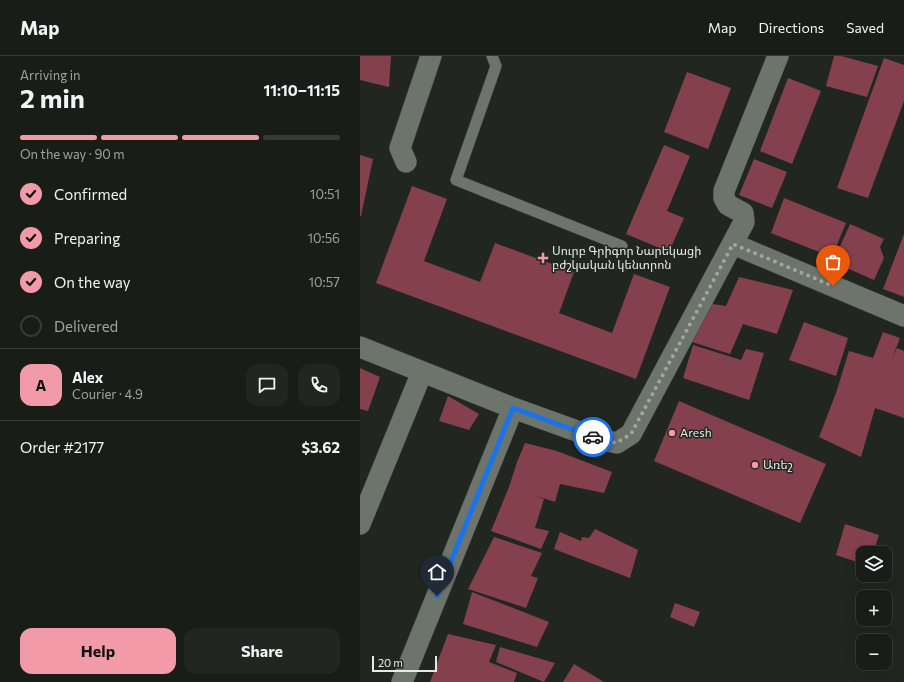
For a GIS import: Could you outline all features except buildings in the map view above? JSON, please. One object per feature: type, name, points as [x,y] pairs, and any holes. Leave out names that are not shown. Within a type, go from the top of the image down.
[{"type":"street","points":[[406,162],[400,148],[431,56]]},
{"type":"street","points":[[360,347],[513,408],[599,439],[616,443],[631,434],[744,222],[742,213],[728,206],[724,198],[724,191],[778,56]]},
{"type":"street","points":[[733,244],[904,316]]},
{"type":"street","points":[[360,524],[422,372]]},
{"type":"street","points":[[402,682],[513,408]]},
{"type":"lane","points":[[492,56],[496,66],[456,180],[622,246]]},
{"type":"way so far","points":[[593,437],[616,443],[631,434],[733,244],[833,286]]},
{"type":"place","name":"Սուրբ Գրիգոր Նարեկացի բժշկական կենտրոն","points":[[543,258]]},
{"type":"place","name":"Aresh","points":[[672,433]]},
{"type":"place","name":"Առեշ","points":[[755,465]]},
{"type":"route","points":[[437,596],[513,408],[593,437]]}]
